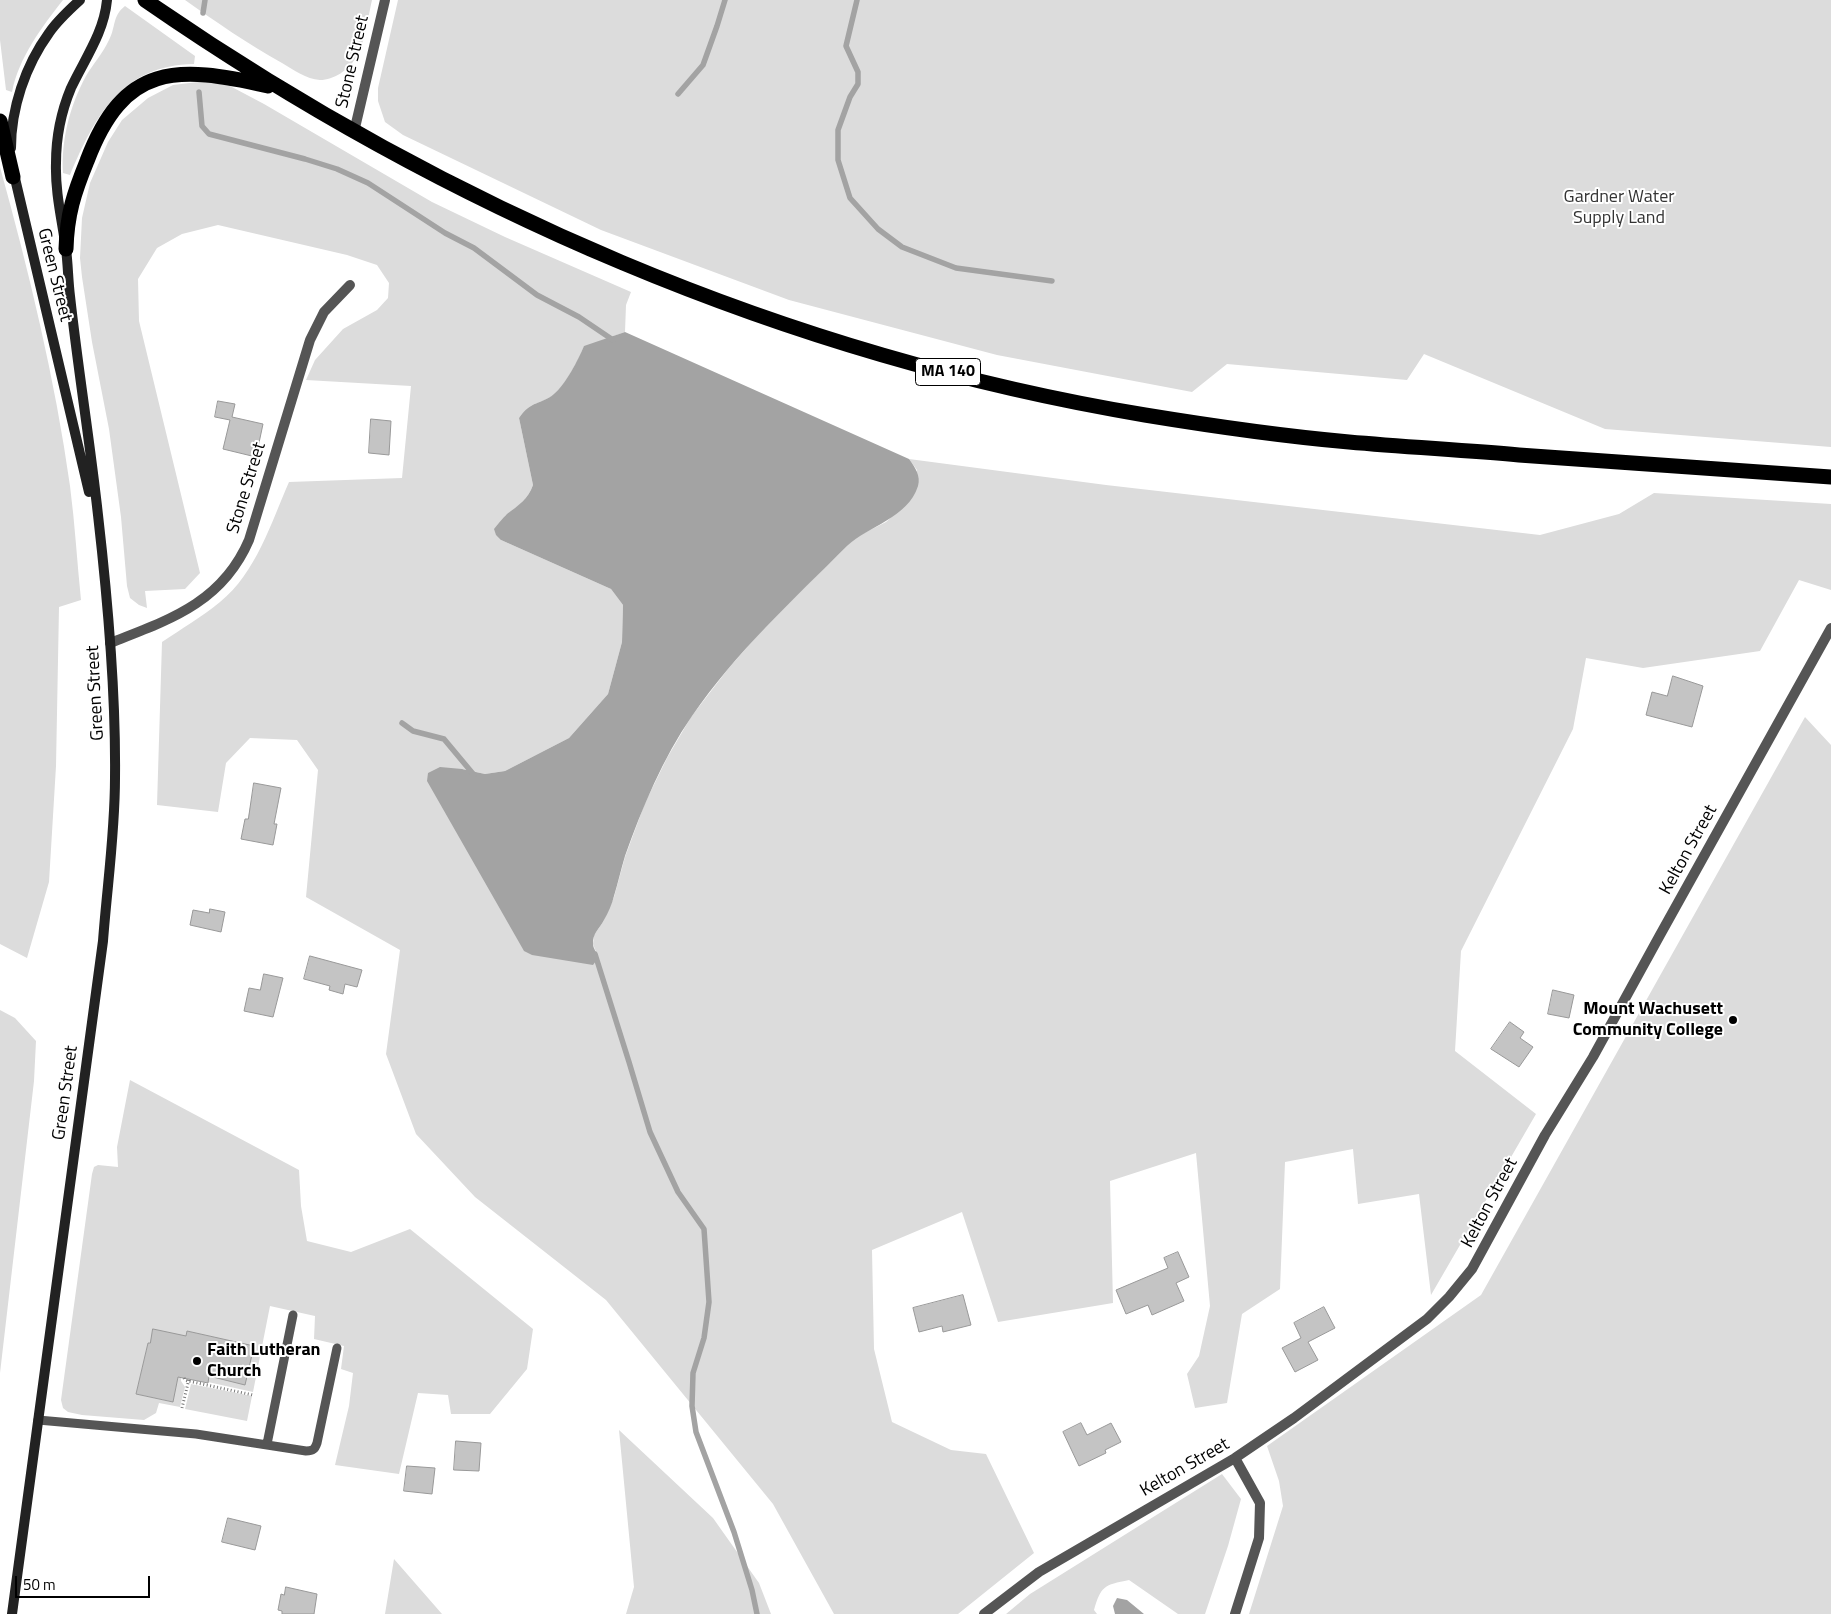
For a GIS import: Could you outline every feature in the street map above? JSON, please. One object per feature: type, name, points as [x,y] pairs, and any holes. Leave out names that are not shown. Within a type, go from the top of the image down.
[{"type":"highway","name":"MA 140","points":[[145,0],[195,35],[354,132],[432,174],[519,217],[666,281],[718,301],[824,336],[933,368],[1010,387],[1144,414],[1345,442],[1831,477]]},
{"type":"highway","points":[[66,249],[71,202],[98,133],[109,116],[135,88],[151,81],[186,74],[207,74],[281,89]]},
{"type":"highway","points":[[0,121],[14,177]]},
{"type":"street","name":"Green Street","points":[[80,0],[49,32],[23,83],[12,130],[11,152],[14,177],[85,472],[104,574]]},
{"type":"street","name":"Green Street","points":[[12,1614],[102,941],[111,851],[115,779],[110,643],[98,516],[70,298],[66,249],[56,187],[58,132],[70,93],[103,22],[107,0]]},
{"type":"street","name":"Stone Street","points":[[354,132],[385,0]]},
{"type":"street","name":"Stone Street","points":[[110,643],[161,623],[190,608],[217,588],[236,566],[249,540],[310,340],[324,312],[350,285]]},
{"type":"street","name":"Kelton Street","points":[[984,1614],[1039,1572],[1235,1458],[1294,1418],[1426,1320],[1450,1297],[1469,1274],[1545,1136],[1594,1057],[1831,628]]},
{"type":"street","points":[[1235,1458],[1260,1503],[1259,1538],[1236,1614]]},
{"type":"lane","points":[[267,1444],[293,1315]]},
{"type":"lane","points":[[38,1420],[188,1433],[306,1451],[313,1450],[316,1448],[337,1348]]},
{"type":"path","points":[[184,1378],[185,1380],[252,1394]]},
{"type":"path","points":[[182,1408],[188,1380]]},
{"type":"green space","points":[[0,0],[63,0],[32,43],[15,79],[12,92],[6,90],[0,40]]},
{"type":"green space","points":[[185,0],[372,0],[364,39],[355,59],[340,74],[320,80],[305,76],[269,56]]},
{"type":"green space","name":"Gardner Water Supply Land","points":[[398,0],[1831,0],[1831,447],[1605,429],[1424,354],[1407,380],[1227,364],[1192,392],[997,355],[789,300],[601,230],[403,135],[385,122],[378,101],[378,88]]},
{"type":"green space","points":[[125,6],[195,56],[194,64],[169,67],[148,73],[130,84],[114,98],[101,114],[70,175],[63,173],[65,135],[75,99],[86,76],[109,40],[118,14]]},
{"type":"green space","points":[[206,81],[230,86],[264,104],[432,202],[505,237],[631,292],[626,305],[625,332],[584,347],[559,390],[550,397],[532,405],[519,418],[533,485],[522,502],[505,516],[501,540],[611,589],[623,605],[622,642],[608,694],[569,738],[505,771],[485,774],[462,769],[596,952],[593,944],[594,935],[603,922],[614,897],[625,857],[645,803],[667,758],[691,717],[728,669],[770,621],[856,537],[886,522],[909,501],[917,470],[909,459],[1106,485],[1540,535],[1619,514],[1654,493],[1831,504],[1831,590],[1799,580],[1760,651],[1643,668],[1586,658],[1573,729],[1461,951],[1455,1051],[1536,1114],[1431,1295],[1419,1194],[1358,1204],[1353,1149],[1285,1162],[1280,1289],[1242,1314],[1227,1403],[1195,1408],[1187,1374],[1199,1356],[1210,1306],[1196,1153],[1110,1181],[1113,1303],[998,1322],[962,1212],[872,1250],[874,1349],[892,1422],[951,1450],[986,1454],[1034,1553],[958,1614],[834,1614],[773,1504],[606,1300],[475,1197],[416,1134],[386,1054],[400,950],[306,897],[318,770],[297,740],[250,738],[226,763],[218,812],[157,805],[162,642],[199,618],[233,590],[253,562],[289,482],[402,478],[411,386],[306,380],[315,360],[343,329],[377,310],[388,298],[389,283],[377,265],[347,255],[218,225],[182,234],[157,248],[138,279],[139,321],[200,573],[185,589],[145,591],[147,608],[130,598],[109,429],[92,342],[82,277],[80,258],[82,218],[90,183],[108,142],[122,120],[148,98],[173,85]]},
{"type":"green space","points":[[0,167],[31,286],[57,406],[70,486],[81,600],[59,607],[56,766],[49,882],[27,958],[0,944]]},
{"type":"green space","name":"Mount Wachusett Community College","points":[[1805,717],[1831,745],[1831,1614],[1249,1614],[1283,1506],[1279,1481],[1267,1446],[1481,1295]]},
{"type":"green space","points":[[0,1010],[15,1018],[36,1041],[34,1081],[0,1373]]},
{"type":"green space","points":[[130,1080],[299,1170],[301,1206],[307,1241],[351,1252],[410,1229],[533,1329],[527,1369],[490,1414],[451,1414],[448,1395],[418,1393],[399,1474],[335,1465],[349,1406],[353,1373],[341,1369],[344,1346],[314,1339],[315,1316],[270,1306],[253,1392],[208,1382],[209,1376],[245,1384],[253,1346],[187,1331],[186,1336],[148,1343],[136,1394],[172,1402],[178,1376],[181,1377],[185,1387],[180,1407],[159,1403],[156,1413],[144,1420],[82,1415],[68,1412],[63,1408],[61,1400],[92,1174],[94,1167],[98,1165],[118,1167],[117,1147]]},
{"type":"green space","points":[[191,1384],[252,1396],[247,1421],[185,1409]]},
{"type":"green space","points":[[619,1430],[713,1518],[759,1583],[771,1614],[626,1614],[634,1587]]},
{"type":"green space","points":[[1222,1474],[1241,1499],[1228,1546],[1205,1614],[1178,1614],[1129,1580],[1109,1585],[1102,1591],[1094,1610],[1097,1614],[1006,1614],[1030,1594]]},
{"type":"green space","points":[[394,1559],[442,1614],[385,1614]]},
{"type":"shaded area","points":[[625,332],[909,459],[917,472],[919,482],[913,497],[906,506],[897,514],[847,546],[746,648],[709,693],[681,732],[654,784],[625,856],[611,905],[594,937],[593,946],[598,958],[593,965],[532,955],[524,951],[427,781],[428,773],[440,767],[485,774],[505,771],[569,738],[608,694],[622,642],[623,605],[611,589],[501,540],[496,535],[494,529],[507,514],[526,498],[533,485],[519,418],[532,405],[549,397],[558,390],[571,372],[584,346]]},
{"type":"shaded area","points":[[1117,1598],[1127,1600],[1144,1614],[1115,1614],[1113,1606]]},
{"type":"building","points":[[218,401],[235,404],[232,417],[263,424],[256,457],[223,449],[230,420],[215,417]]},
{"type":"building","points":[[371,419],[391,421],[389,455],[369,453]]},
{"type":"building","points":[[1673,676],[1703,686],[1692,727],[1646,715],[1652,692],[1667,696]]},
{"type":"building","points":[[254,783],[281,788],[274,824],[277,824],[273,845],[241,839],[245,819],[248,819]]},
{"type":"building","points":[[210,909],[225,912],[221,932],[190,925],[193,910],[209,913]]},
{"type":"building","points":[[310,956],[362,970],[357,987],[345,984],[343,994],[329,990],[330,986],[304,979]]},
{"type":"building","points":[[264,974],[283,978],[273,1017],[244,1011],[249,988],[260,990]]},
{"type":"building","points":[[1553,990],[1574,995],[1569,1018],[1548,1014]]},
{"type":"building","points":[[1510,1022],[1524,1032],[1520,1038],[1533,1047],[1519,1067],[1491,1049]]},
{"type":"building","points":[[1178,1252],[1189,1277],[1176,1283],[1184,1301],[1152,1315],[1148,1305],[1126,1314],[1116,1290],[1168,1268],[1164,1258]]},
{"type":"building","points":[[963,1295],[971,1325],[943,1332],[942,1326],[919,1332],[913,1308]]},
{"type":"building","points":[[1324,1307],[1335,1328],[1308,1342],[1318,1360],[1295,1372],[1282,1348],[1301,1338],[1294,1323]]},
{"type":"building","name":"Faith Lutheran Church","points":[[153,1329],[186,1336],[187,1331],[254,1346],[245,1385],[209,1376],[208,1383],[178,1377],[173,1402],[136,1394]]},
{"type":"building","points":[[1081,1423],[1087,1435],[1111,1423],[1121,1442],[1105,1450],[1106,1453],[1079,1466],[1063,1432]]},
{"type":"building","points":[[456,1441],[481,1443],[479,1471],[454,1470]]},
{"type":"building","points":[[407,1466],[435,1468],[432,1494],[404,1491]]},
{"type":"building","points":[[228,1518],[261,1526],[255,1550],[222,1542]]},
{"type":"building","points":[[286,1587],[317,1594],[314,1614],[282,1614],[282,1611],[278,1610],[281,1594],[284,1595]]},
{"type":"waterway","points":[[203,13],[205,0]]},
{"type":"waterway","points":[[678,94],[703,65],[725,0]]},
{"type":"waterway","points":[[857,0],[846,46],[858,72],[858,84],[850,97],[838,130],[838,160],[850,198],[878,229],[902,247],[956,268],[1052,281]]},
{"type":"waterway","points":[[199,92],[202,126],[209,134],[305,159],[337,169],[368,183],[445,233],[474,248],[537,295],[579,317],[613,340]]},
{"type":"waterway","points":[[402,723],[413,731],[444,739],[474,775]]},
{"type":"waterway","points":[[595,954],[650,1132],[678,1192],[704,1229],[709,1302],[704,1338],[693,1373],[692,1406],[696,1432],[734,1532],[752,1590],[757,1614]]},
{"type":"place","name":"Mount Wachusett Community College","points":[[1733,1020]]},
{"type":"place","name":"Faith Lutheran Church","points":[[197,1361]]}]
